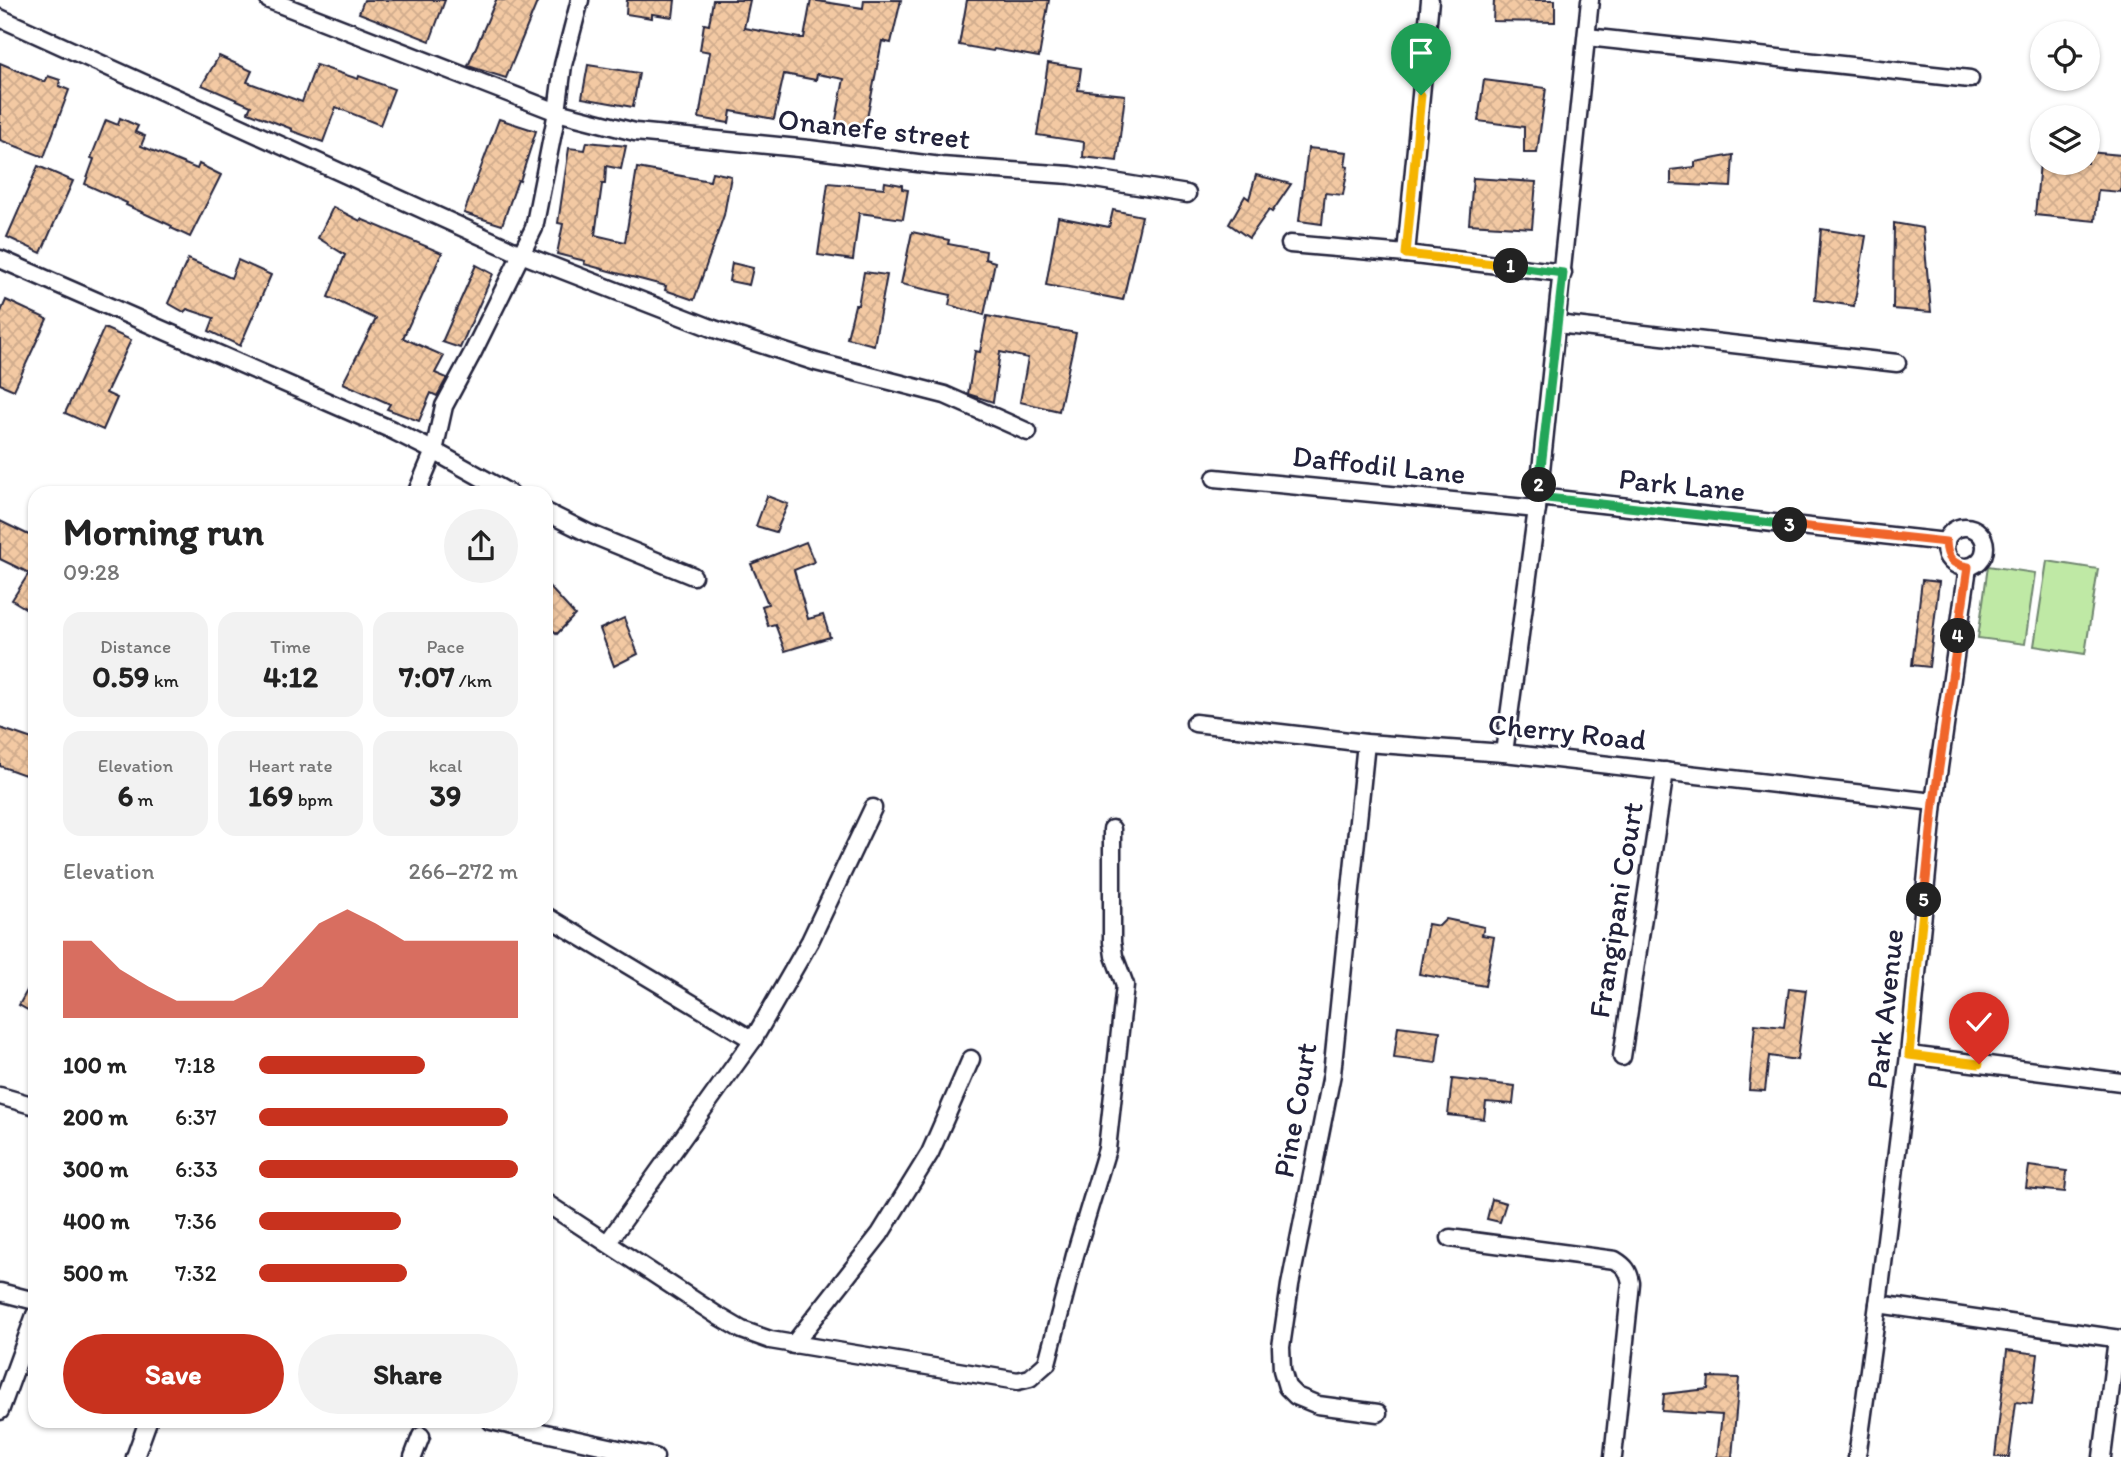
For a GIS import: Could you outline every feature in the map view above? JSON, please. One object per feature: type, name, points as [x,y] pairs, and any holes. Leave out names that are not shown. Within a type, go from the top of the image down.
[{"type":"street","name":"Onanefe street","points":[[269,0],[557,112],[635,132],[809,149],[941,166],[1070,175],[1187,194]]},
{"type":"street","points":[[419,486],[434,451],[444,406],[534,228],[557,112],[563,65],[580,0]]},
{"type":"street","points":[[1406,254],[1430,0]]},
{"type":"street","points":[[1504,753],[1537,503],[1590,0]]},
{"type":"street","points":[[0,18],[521,254],[715,329],[816,362],[945,396],[1028,432]]},
{"type":"street","points":[[1587,37],[1970,79]]},
{"type":"street","points":[[1290,244],[1406,254],[1563,273]]},
{"type":"street","points":[[0,259],[377,424],[434,451],[497,486]]},
{"type":"street","points":[[1557,324],[1897,363]]},
{"type":"street","name":"Daffodil Lane","points":[[1215,478],[1537,503]]},
{"type":"street","name":"Park Lane","points":[[1537,503],[1946,542]]},
{"type":"street","points":[[553,515],[610,543],[693,576]]},
{"type":"street","points":[[1958,528],[1977,530],[1986,547],[1978,564],[1968,567],[1955,565],[1947,555],[1946,542],[1950,533],[1958,528]]},
{"type":"street","name":"Park Avenue","points":[[1857,1457],[1909,1055],[1934,802],[1968,567]]},
{"type":"street","name":"Cherry Road","points":[[1195,723],[1366,743],[1504,753],[1934,802]]},
{"type":"street","name":"Pine Court","points":[[1366,743],[1332,1073],[1290,1285],[1281,1347],[1282,1370],[1287,1387],[1296,1396],[1318,1405],[1378,1413]]},
{"type":"street","name":"Frangipani Court","points":[[1622,1057],[1665,771]]},
{"type":"street","points":[[608,1242],[753,1040],[810,941],[873,808]]},
{"type":"street","points":[[553,1207],[742,1330],[793,1345],[1018,1381],[1030,1378],[1047,1363],[1074,1255],[1107,1149],[1125,985],[1114,956],[1112,942],[1112,829]]},
{"type":"street","points":[[553,920],[753,1040]]},
{"type":"street","points":[[1909,1055],[2121,1082]]},
{"type":"street","points":[[793,1345],[880,1234],[930,1153],[971,1059]]},
{"type":"street","points":[[0,1096],[28,1104]]},
{"type":"street","points":[[1450,1238],[1615,1261],[1624,1266],[1631,1283],[1614,1457]]},
{"type":"street","points":[[0,1292],[28,1299]]},
{"type":"street","points":[[1878,1304],[2119,1339],[2102,1457]]},
{"type":"street","points":[[0,1411],[28,1334]]},
{"type":"street","points":[[135,1457],[145,1428]]},
{"type":"street","points":[[523,1428],[655,1457]]},
{"type":"street","points":[[413,1457],[421,1436]]},
{"type":"green space","points":[[2047,561],[2098,569],[2085,654],[2034,646]]},
{"type":"green space","points":[[1988,566],[2035,573],[2025,644],[1978,638]]},
{"type":"building","points":[[364,0],[445,0],[430,41],[359,13]]},
{"type":"building","points":[[496,0],[538,0],[506,78],[468,66]]},
{"type":"building","points":[[627,0],[675,0],[673,17],[652,14],[652,18],[626,14]]},
{"type":"building","points":[[713,0],[750,0],[744,28],[804,38],[811,0],[863,8],[864,0],[901,0],[891,43],[882,41],[864,134],[834,130],[844,79],[817,74],[816,80],[784,74],[774,119],[731,111],[729,123],[699,118],[710,52],[700,50],[704,24],[709,25]]},
{"type":"building","points":[[967,0],[1049,0],[1039,57],[959,45]]},
{"type":"building","points":[[1494,0],[1555,0],[1555,22],[1493,21]]},
{"type":"building","points":[[219,56],[252,71],[247,82],[302,102],[316,65],[358,79],[359,76],[394,89],[380,125],[336,107],[323,142],[248,112],[251,106],[202,85]]},
{"type":"building","points":[[0,63],[45,82],[48,76],[60,80],[59,86],[69,90],[44,157],[0,140]]},
{"type":"building","points":[[1048,63],[1081,68],[1078,90],[1125,95],[1117,161],[1083,157],[1084,142],[1037,135]]},
{"type":"building","points":[[588,65],[639,73],[633,107],[582,98]]},
{"type":"building","points":[[1484,80],[1546,88],[1537,153],[1524,153],[1524,127],[1478,121]]},
{"type":"building","points":[[120,118],[138,126],[135,132],[145,136],[141,146],[197,169],[199,164],[221,175],[190,237],[85,184],[94,159],[91,158],[106,120],[118,125]]},
{"type":"building","points":[[499,119],[536,131],[502,225],[464,213]]},
{"type":"building","points":[[587,142],[626,146],[621,169],[606,166],[595,235],[625,242],[637,168],[710,181],[712,172],[731,176],[724,215],[694,300],[665,290],[666,286],[557,254],[563,224],[558,223],[569,148],[585,150]]},
{"type":"building","points":[[1308,148],[1347,152],[1345,166],[1348,167],[1343,195],[1325,193],[1322,224],[1299,221]]},
{"type":"building","points":[[2100,153],[2121,155],[2121,192],[2098,190],[2095,221],[2035,215],[2039,175],[2100,175]]},
{"type":"building","points":[[1733,155],[1731,187],[1671,184],[1671,170],[1695,167],[1695,162]]},
{"type":"building","points":[[38,166],[73,181],[41,253],[7,237]]},
{"type":"building","points":[[1256,175],[1291,184],[1272,212],[1269,210],[1249,238],[1229,224],[1245,196],[1249,199]]},
{"type":"building","points":[[1473,178],[1536,182],[1532,228],[1469,224]]},
{"type":"building","points":[[885,182],[902,185],[902,189],[908,190],[903,219],[859,213],[853,260],[818,255],[828,183],[884,188]]},
{"type":"building","points":[[333,207],[360,221],[361,219],[442,253],[403,338],[444,356],[435,373],[447,378],[437,396],[431,393],[419,421],[387,409],[390,404],[343,383],[376,319],[328,297],[345,255],[318,238]]},
{"type":"building","points":[[1113,210],[1142,216],[1123,300],[1046,285],[1058,217],[1109,227]]},
{"type":"building","points":[[1894,223],[1923,228],[1931,312],[1893,309]]},
{"type":"building","points":[[1821,229],[1866,236],[1854,306],[1815,300]]},
{"type":"building","points":[[912,232],[949,240],[948,244],[986,251],[985,259],[995,262],[984,315],[949,305],[951,295],[901,284]]},
{"type":"building","points":[[188,259],[231,278],[238,260],[271,275],[240,346],[209,331],[214,318],[187,309],[184,312],[168,303]]},
{"type":"building","points":[[732,263],[753,268],[749,285],[729,281]]},
{"type":"building","points":[[476,265],[493,274],[460,348],[442,342]]},
{"type":"building","points":[[864,272],[887,275],[874,345],[847,338],[855,305],[858,305]]},
{"type":"building","points":[[6,300],[47,319],[14,390],[0,384],[0,314]]},
{"type":"building","points":[[987,316],[1076,333],[1059,411],[1020,402],[1028,358],[1000,352],[993,402],[968,394],[975,351],[980,352]]},
{"type":"building","points":[[104,328],[131,340],[106,393],[117,398],[103,430],[65,413]]},
{"type":"building","points":[[767,496],[788,504],[776,532],[756,526]]},
{"type":"building","points":[[0,521],[28,535],[28,573],[0,559]]},
{"type":"building","points":[[806,542],[814,562],[794,570],[808,619],[823,615],[830,637],[785,651],[775,624],[768,626],[762,606],[768,604],[751,564]]},
{"type":"building","points":[[28,575],[28,610],[12,600]]},
{"type":"building","points":[[1922,580],[1939,582],[1929,667],[1912,665]]},
{"type":"building","points":[[553,591],[575,615],[557,634],[553,630]]},
{"type":"building","points":[[624,618],[638,654],[614,666],[600,629]]},
{"type":"building","points":[[0,728],[28,738],[28,764],[25,775],[0,766]]},
{"type":"building","points":[[1446,919],[1484,927],[1482,935],[1494,937],[1485,986],[1419,974],[1428,924],[1439,926]]},
{"type":"building","points":[[1789,988],[1806,990],[1797,1060],[1769,1056],[1765,1091],[1749,1090],[1755,1024],[1784,1027]]},
{"type":"building","points":[[28,989],[28,1010],[19,1005]]},
{"type":"building","points":[[1398,1026],[1440,1031],[1436,1063],[1394,1058]]},
{"type":"building","points":[[1452,1079],[1515,1086],[1513,1104],[1486,1102],[1484,1119],[1448,1115]]},
{"type":"building","points":[[2029,1166],[2067,1171],[2065,1192],[2026,1188]]},
{"type":"building","points":[[1492,1199],[1506,1203],[1500,1222],[1487,1219]]},
{"type":"building","points":[[2007,1350],[2038,1354],[2032,1404],[2016,1402],[2009,1457],[1995,1457]]},
{"type":"building","points":[[1709,1377],[1739,1378],[1732,1457],[1717,1457],[1722,1415],[1662,1411],[1664,1394],[1708,1389]]},
{"type":"route","points":[[1421,95],[1406,254],[1563,273],[1538,497],[1946,542],[1947,555],[1955,565],[1968,567],[1934,802],[1909,1055],[1979,1064]]}]
